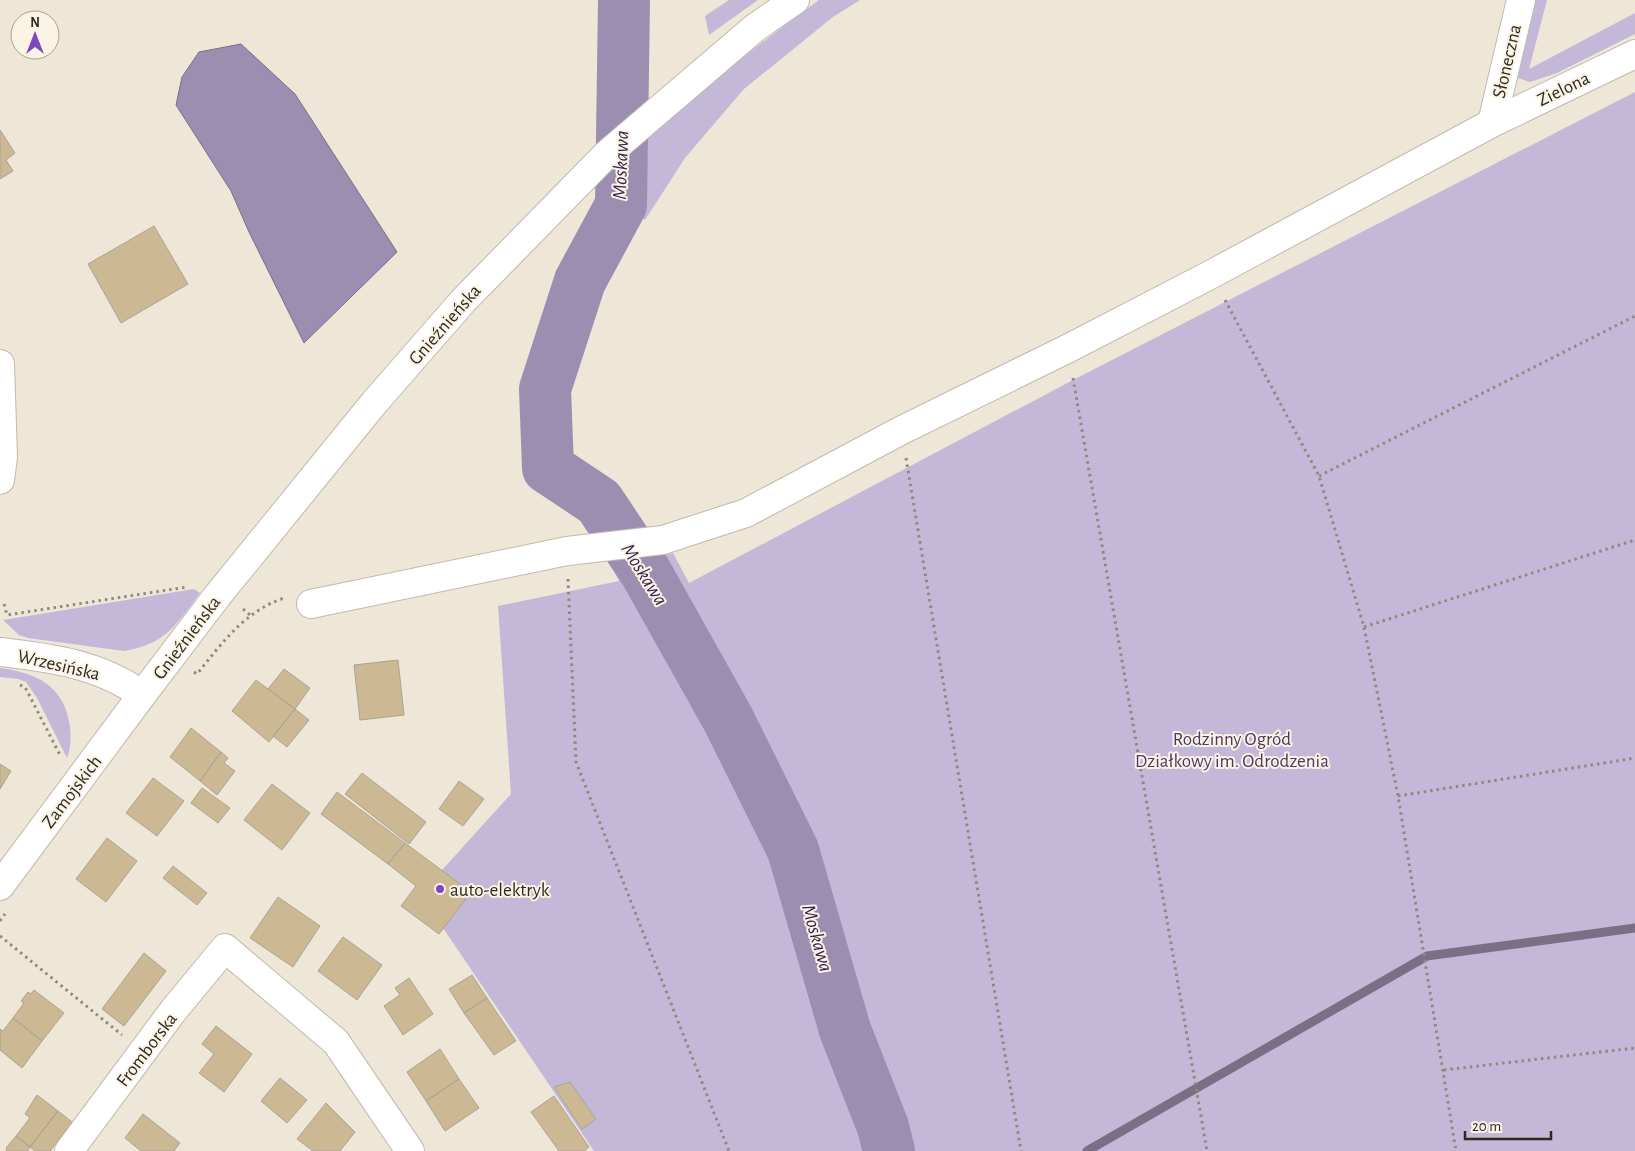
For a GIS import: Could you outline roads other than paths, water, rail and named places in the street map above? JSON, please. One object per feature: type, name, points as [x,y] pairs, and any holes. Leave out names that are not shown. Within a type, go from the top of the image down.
[{"type":"street","name":"Gnieźnieńska","points":[[142,695],[218,595],[380,396],[463,301],[606,155],[756,28],[794,0]]},
{"type":"street","name":"Słoneczna","points":[[1492,123],[1521,0]]},
{"type":"street","name":"Zielona","points":[[311,604],[577,549],[663,540],[746,513],[902,430],[1069,348],[1210,275],[1492,123],[1635,54]]},
{"type":"street","points":[[0,364],[3,457],[0,480]]},
{"type":"street","name":"Wrzesińska","points":[[0,652],[64,661],[100,671],[127,684],[142,695]]},
{"type":"street","name":"Zamojskich","points":[[0,886],[142,695]]},
{"type":"street","name":"Fromborska","points":[[69,1151],[144,1053],[173,1011],[225,948],[336,1042],[410,1151]]},
{"type":"waterway","name":"Moskawa","points":[[624,0],[621,205],[580,281],[545,389],[548,468],[599,502],[645,571],[728,719],[793,850],[845,1030],[883,1127],[889,1151]]},
{"type":"waterway","points":[[1087,1151],[1427,956],[1635,928]]},
{"type":"place","name":"auto-elektryk","points":[[440,889]]},
{"type":"park label","name":"Rodzinny Ogród Działkowy im. Odrodzenia","points":[[1232,749]]}]
